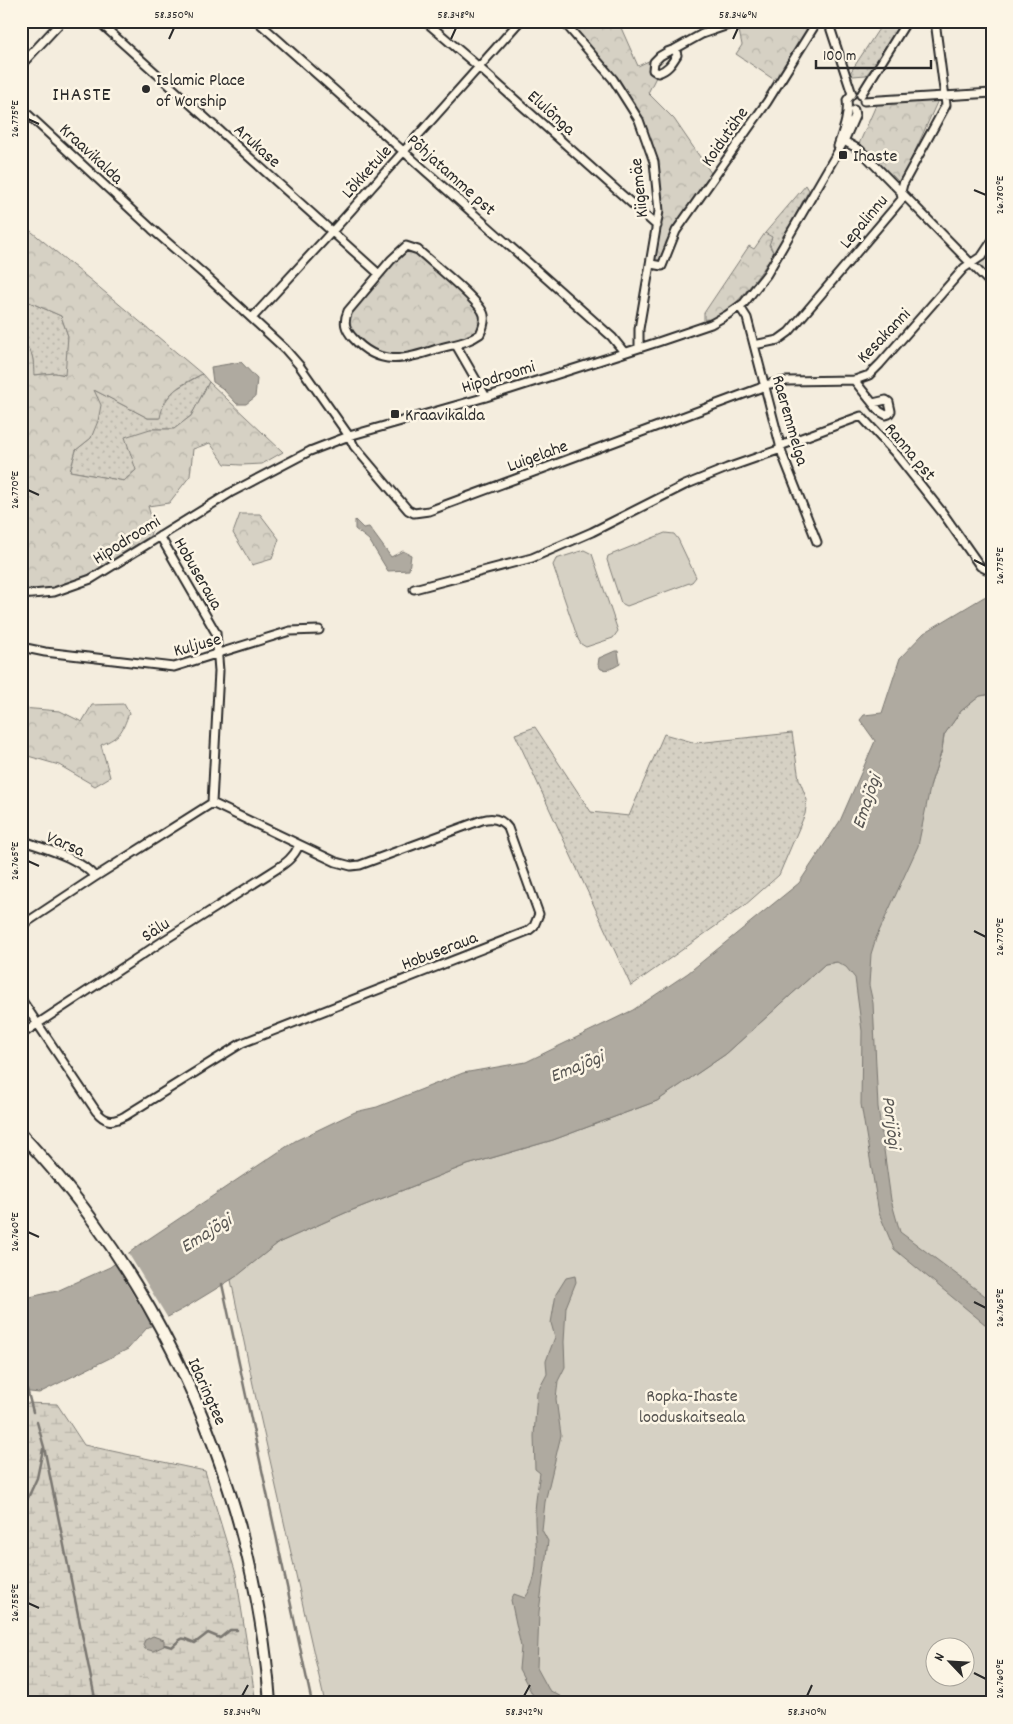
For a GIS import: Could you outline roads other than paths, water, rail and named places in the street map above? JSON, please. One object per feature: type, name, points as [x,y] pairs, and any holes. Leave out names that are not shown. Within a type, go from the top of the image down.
[{"type":"main road","name":"Idaringtee","points":[[21,1134],[70,1190],[92,1219],[142,1295],[178,1363],[219,1458],[244,1545],[257,1602],[265,1652],[270,1703]]},
{"type":"street","points":[[21,65],[62,21]]},
{"type":"street","name":"Arukase","points":[[98,21],[379,274]]},
{"type":"street","name":"Põhjatamme pst","points":[[257,21],[612,337],[624,352]]},
{"type":"street","name":"Elulõnga","points":[[425,21],[656,226]]},
{"type":"street","name":"Lõkketule","points":[[252,318],[520,21]]},
{"type":"street","name":"Kiigemäe","points":[[563,21],[613,79],[639,120],[654,162],[659,211],[639,329],[639,347]]},
{"type":"street","points":[[676,49],[702,34],[740,21]]},
{"type":"street","points":[[801,21],[814,25],[827,21],[852,94]]},
{"type":"street","points":[[852,94],[848,98],[851,108],[861,108],[862,98],[907,21]]},
{"type":"street","name":"Lepalinnu","points":[[754,345],[778,340],[788,332],[902,199],[903,184],[946,105],[935,21]]},
{"type":"street","name":"Koidutähe","points":[[651,264],[662,266],[676,231],[766,102],[814,25]]},
{"type":"street","points":[[852,94],[862,98],[992,93]]},
{"type":"street","name":"Kraavikalda","points":[[21,108],[285,349],[299,365],[349,436]]},
{"type":"street","name":"Hipodroomi","points":[[21,595],[54,592],[91,579],[260,475],[310,450],[349,436],[486,397],[711,324],[740,307],[767,274],[839,151],[855,116],[851,108]]},
{"type":"street","name":"Hipodroomi","points":[[839,151],[838,147],[851,108]]},
{"type":"street","points":[[844,141],[860,150],[992,285]]},
{"type":"street","name":"Kesakanni","points":[[764,385],[796,381],[854,380],[869,375],[964,268],[982,256],[992,242]]},
{"type":"street","points":[[410,246],[418,250],[473,299],[484,314],[480,334],[456,345],[418,356],[391,359],[372,354],[359,345],[346,329],[344,321],[348,311],[379,274],[402,248],[410,246]]},
{"type":"street","name":"Raeremmelga","points":[[740,307],[747,318],[780,447],[817,542]]},
{"type":"street","points":[[456,345],[486,397]]},
{"type":"street","points":[[854,380],[873,403]]},
{"type":"street","name":"Luigelahe","points":[[349,436],[354,446],[408,510],[420,513],[713,406],[764,385]]},
{"type":"street","name":"Ranna pst","points":[[780,447],[861,416],[896,454],[942,512],[980,566],[988,570],[992,568]]},
{"type":"street","points":[[414,589],[532,558],[592,532],[685,485],[780,447]]},
{"type":"street","name":"Hobuseraua","points":[[21,999],[96,1111],[104,1120],[112,1121],[125,1116],[242,1043],[528,931],[534,926],[538,918],[538,910],[508,828],[496,818],[482,820],[360,865],[345,865],[212,803],[219,671],[216,633],[160,536]]},
{"type":"street","name":"Kuljuse","points":[[21,647],[45,652],[174,667],[290,631],[319,630]]},
{"type":"street","points":[[21,926],[212,803]]},
{"type":"street","name":"Varsa","points":[[21,840],[78,862],[90,870],[95,877]]},
{"type":"street","name":"Sälu","points":[[22,1034],[290,860],[296,853],[299,845]]},
{"type":"water","points":[[241,362],[257,379],[255,397],[246,404],[237,404],[222,388],[213,382],[211,367]]},
{"type":"water","points":[[355,520],[363,528],[369,527],[391,557],[403,551],[411,555],[409,570],[388,571],[369,540],[355,529]]},
{"type":"water","name":"Emajõgi","points":[[992,595],[992,694],[980,696],[961,711],[944,735],[942,750],[931,783],[918,846],[876,938],[871,954],[869,985],[873,1003],[878,1107],[891,1200],[900,1232],[992,1301],[992,1330],[894,1249],[879,1213],[861,1104],[862,1031],[855,978],[846,967],[837,962],[825,964],[726,1054],[657,1101],[553,1140],[464,1166],[345,1213],[278,1243],[237,1276],[183,1309],[147,1328],[128,1349],[39,1393],[21,1391],[21,1299],[57,1291],[110,1267],[141,1244],[295,1141],[355,1112],[377,1107],[463,1073],[526,1062],[633,1010],[688,973],[799,883],[840,821],[875,741],[860,720],[864,715],[882,713],[900,658],[924,633],[984,597]]},
{"type":"water","points":[[618,651],[620,664],[613,668],[601,669],[598,665],[599,658]]},
{"type":"water","points":[[575,1276],[576,1282],[566,1307],[565,1367],[558,1381],[556,1399],[561,1435],[545,1502],[542,1530],[548,1541],[539,1612],[537,1668],[549,1690],[563,1698],[564,1703],[537,1703],[519,1669],[521,1647],[511,1600],[514,1594],[525,1598],[534,1578],[536,1567],[535,1511],[540,1473],[535,1469],[534,1436],[537,1393],[547,1374],[546,1361],[555,1337],[551,1323],[556,1294],[566,1278]]},
{"type":"water","points":[[153,1636],[164,1640],[164,1646],[153,1651],[145,1649],[143,1645],[145,1640]]},
{"type":"waterway","points":[[222,1284],[312,1703]]},
{"type":"waterway","points":[[21,1290],[25,1301]]},
{"type":"waterway","points":[[27,1389],[33,1412]]},
{"type":"waterway","points":[[37,1422],[44,1447],[96,1703]]},
{"type":"waterway","points":[[21,1513],[37,1478],[43,1449]]},
{"type":"waterway","points":[[165,1645],[172,1647],[182,1639],[195,1643],[208,1633],[220,1638],[230,1630],[237,1630]]},
{"type":"place","name":"Islamic Place of Worship","points":[[146,89]]},
{"type":"place","name":"Ihaste","points":[[843,155]]},
{"type":"place","name":"Kraavikalda","points":[[395,414]]},
{"type":"district","name":"IHASTE","points":[[82,93]]},
{"type":"water label","name":"Porijõgi","points":[[893,1122]]},
{"type":"park label","name":"Ropka-Ihaste looduskaitseala","points":[[692,1405]]}]
